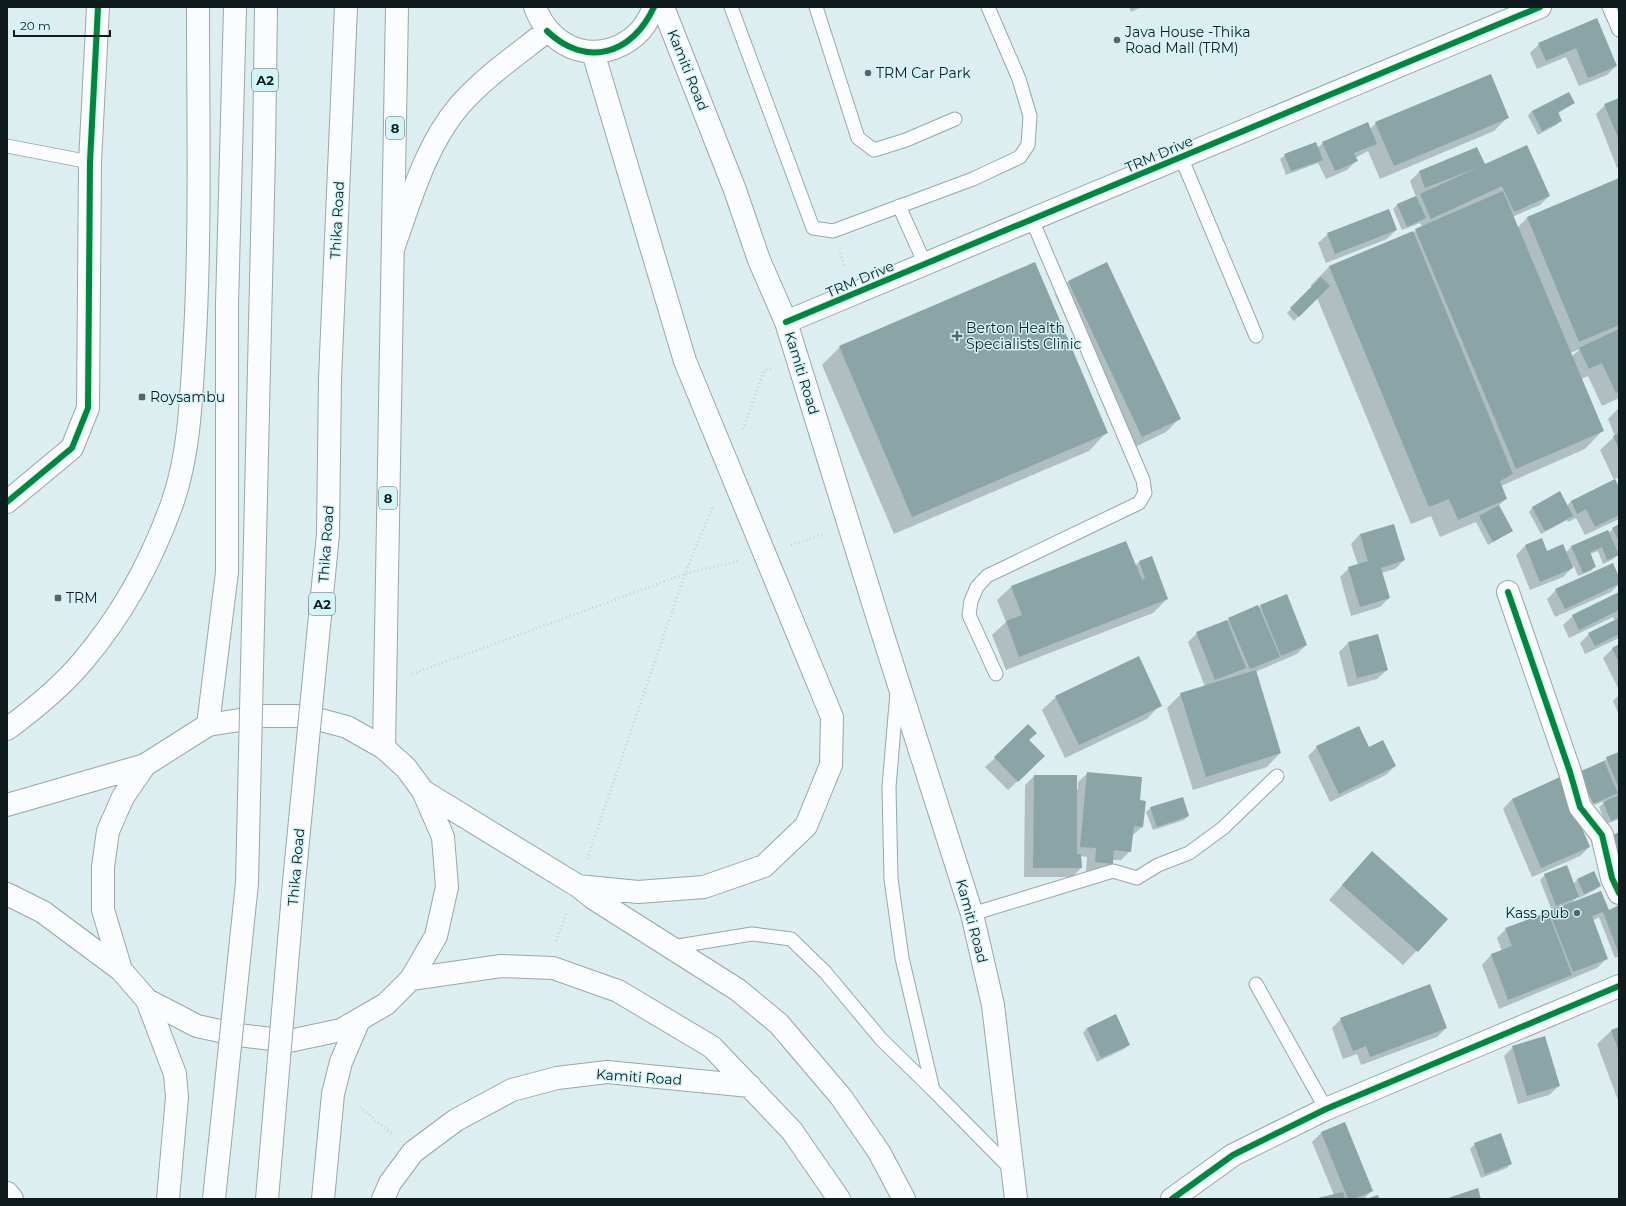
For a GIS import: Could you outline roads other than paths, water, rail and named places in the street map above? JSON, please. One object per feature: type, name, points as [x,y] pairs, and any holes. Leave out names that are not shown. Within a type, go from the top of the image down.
[{"type":"main road","points":[[7,502],[72,448],[88,408],[90,162],[98,7]]},
{"type":"main road","points":[[7,729],[32,711],[83,662],[119,612],[150,556],[174,500],[187,440],[197,302],[198,7]]},
{"type":"main road","points":[[208,725],[227,572],[228,304],[235,7]]},
{"type":"main road","name":"A2","points":[[214,1199],[247,883],[266,7]]},
{"type":"main road","name":"Thika Road","points":[[267,1199],[295,874],[328,534],[330,379],[346,7]]},
{"type":"main road","name":"8","points":[[384,748],[397,7]]},
{"type":"main road","points":[[535,7],[539,19],[547,30],[567,46],[580,51],[593,52],[608,50],[623,45],[637,35],[649,18],[654,7]]},
{"type":"main road","name":"Kamiti Road","points":[[663,7],[736,190],[759,260],[786,322],[972,914],[992,1005],[1016,1199]]},
{"type":"main road","name":"TRM Drive","points":[[786,322],[1540,7]]},
{"type":"main road","points":[[393,248],[424,164],[444,127],[459,107],[476,90],[547,30]]},
{"type":"main road","points":[[578,886],[638,892],[704,887],[764,866],[806,826],[832,766],[832,717],[766,554],[685,361],[593,52]]},
{"type":"main road","points":[[197,302],[228,304]]},
{"type":"main road","points":[[1508,592],[1570,772],[1580,807],[1602,835],[1612,878],[1619,893]]},
{"type":"main road","points":[[7,805],[145,765],[208,725],[264,716],[306,716],[347,727],[384,748],[406,768],[423,791],[443,838],[447,887],[436,936],[411,979],[386,1004],[341,1030],[289,1041],[238,1035],[198,1026],[147,1000]]},
{"type":"main road","points":[[122,970],[103,910],[103,867],[108,831],[123,797],[145,765]]},
{"type":"main road","points":[[423,791],[578,886],[593,898],[738,990],[779,1024],[841,1097],[879,1152],[904,1199]]},
{"type":"main road","points":[[7,894],[43,912],[122,970],[147,1000],[175,1074],[177,1097],[168,1199]]},
{"type":"main road","points":[[411,979],[501,966],[553,968],[618,991],[671,1021],[712,1047],[792,1131],[840,1199]]},
{"type":"main road","points":[[1172,1199],[1233,1155],[1326,1109],[1619,986]]},
{"type":"main road","points":[[324,1199],[333,1094],[341,1062],[359,1020]]},
{"type":"main road","name":"Kamiti Road","points":[[383,1199],[390,1183],[413,1152],[456,1120],[512,1090],[557,1078],[606,1072],[750,1086]]},
{"type":"main road","points":[[7,1193],[12,1199]]},
{"type":"lane","points":[[731,7],[813,228],[833,231],[973,179],[1020,156],[1028,145],[1030,116],[1019,79],[988,7]]},
{"type":"lane","points":[[816,7],[858,138],[874,150],[906,140],[955,120]]},
{"type":"lane","points":[[1609,7],[1619,30]]},
{"type":"lane","points":[[7,146],[90,162]]},
{"type":"lane","points":[[1180,157],[1256,336]]},
{"type":"lane","points":[[900,206],[924,264]]},
{"type":"lane","points":[[996,674],[969,615],[970,601],[977,587],[987,576],[1139,503],[1145,493],[1143,480],[1032,220]]},
{"type":"lane","name":"Kamiti Road","points":[[898,679],[889,787],[891,879],[902,958],[933,1090]]},
{"type":"lane","points":[[972,914],[1113,871],[1137,878],[1158,866],[1189,853],[1223,828],[1277,776]]},
{"type":"lane","points":[[672,947],[752,934],[791,939],[825,972],[881,1039],[1013,1171]]},
{"type":"lane","points":[[1256,984],[1326,1109]]},
{"type":"place","name":"Java House -Thika Road Mall (TRM)","points":[[1117,40]]},
{"type":"place","name":"TRM Car Park","points":[[868,73]]},
{"type":"place","name":"Berton Health Specialists Clinic","points":[[957,336]]},
{"type":"place","name":"Roysambu","points":[[142,397]]},
{"type":"place","name":"TRM","points":[[58,598]]},
{"type":"place","name":"Kass pub","points":[[1577,913]]}]
